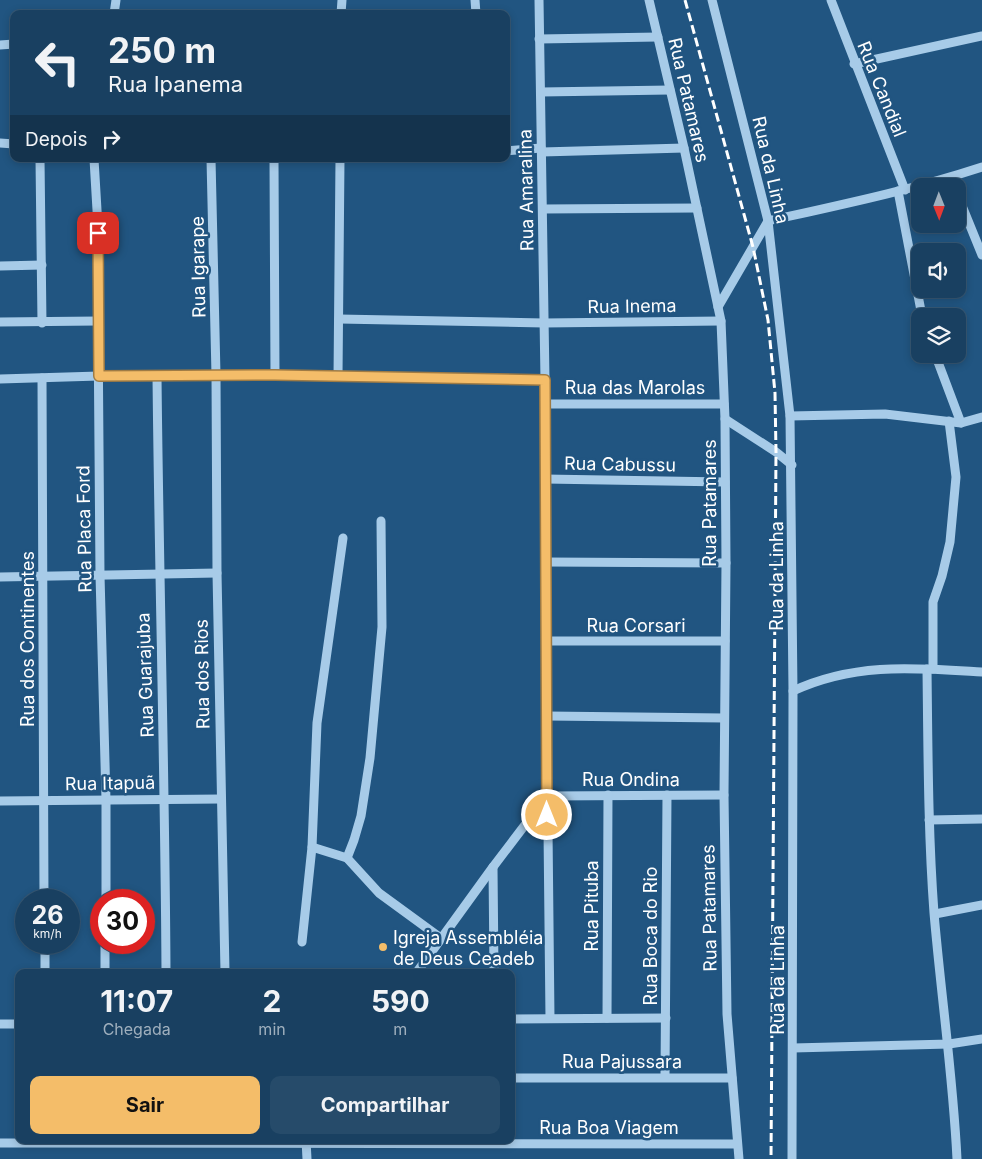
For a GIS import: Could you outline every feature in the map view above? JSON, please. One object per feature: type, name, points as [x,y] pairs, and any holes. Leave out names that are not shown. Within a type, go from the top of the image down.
[{"type":"street","name":"Rua Amaralina","points":[[539,0],[545,380],[550,1018]]},
{"type":"street","name":"Rua Patamares","points":[[649,0],[684,148],[721,321],[725,419],[724,795],[727,1014],[739,1159]]},
{"type":"street","name":"Rua da Linha","points":[[712,0],[768,221],[790,416],[793,691],[792,1159]]},
{"type":"street","name":"Rua Candial","points":[[831,0],[901,190],[921,308]]},
{"type":"street","points":[[854,64],[982,36]]},
{"type":"street","points":[[539,39],[658,37]]},
{"type":"street","points":[[541,92],[670,90]]},
{"type":"street","points":[[510,151],[684,148]]},
{"type":"street","points":[[40,162],[42,322]]},
{"type":"street","name":"Rua Placa Ford","points":[[94,162],[99,244],[100,575],[106,800],[106,889]]},
{"type":"street","name":"Rua Igarape","points":[[212,162],[216,375]]},
{"type":"street","points":[[274,162],[275,375]]},
{"type":"street","points":[[338,377],[340,162]]},
{"type":"street","points":[[959,178],[982,167]]},
{"type":"street","points":[[718,307],[768,221],[911,188]]},
{"type":"street","points":[[543,209],[697,208]]},
{"type":"street","points":[[966,216],[982,255]]},
{"type":"street","points":[[0,266],[42,265]]},
{"type":"street","name":"Rua Inema","points":[[339,319],[544,323],[721,321]]},
{"type":"street","points":[[0,322],[98,321]]},
{"type":"street","points":[[938,363],[961,423]]},
{"type":"street","name":"Rua dos Rios","points":[[216,375],[217,573],[225,969]]},
{"type":"street","points":[[0,379],[99,376],[275,375],[545,380]]},
{"type":"street","name":"Rua Guarajuba","points":[[157,376],[159,574],[165,799],[166,969]]},
{"type":"street","name":"Rua dos Continentes","points":[[42,378],[44,889]]},
{"type":"street","name":"Rua das Marolas","points":[[545,404],[724,404]]},
{"type":"street","points":[[790,416],[885,414],[961,423],[982,417]]},
{"type":"street","points":[[725,419],[776,452],[792,465]]},
{"type":"street","points":[[949,422],[956,477],[950,542],[942,576],[933,602],[930,669],[929,820],[934,914],[949,1044],[957,1159]]},
{"type":"street","name":"Rua Cabussu","points":[[545,479],[725,482]]},
{"type":"street","points":[[347,858],[359,823],[370,758],[382,627],[381,521]]},
{"type":"street","points":[[302,942],[312,847],[317,723],[343,538]]},
{"type":"street","points":[[546,562],[726,563]]},
{"type":"street","points":[[0,577],[217,573]]},
{"type":"street","name":"Rua Corsari","points":[[546,641],[725,641]]},
{"type":"street","points":[[793,691],[824,678],[879,669],[982,672]]},
{"type":"street","points":[[547,716],[724,718]]},
{"type":"street","name":"Rua Pituba","points":[[607,1018],[608,795]]},
{"type":"street","name":"Rua Boca do Rio","points":[[665,1076],[667,795]]},
{"type":"street","name":"Rua Ondina","points":[[547,796],[724,795]]},
{"type":"street","points":[[419,969],[547,796]]},
{"type":"street","name":"Rua Itapuã","points":[[0,801],[221,798]]},
{"type":"street","points":[[929,820],[982,819]]},
{"type":"street","points":[[312,847],[347,858],[380,893],[442,939]]},
{"type":"street","points":[[493,867],[494,969]]},
{"type":"street","points":[[934,914],[982,905]]},
{"type":"street","points":[[45,954],[45,969]]},
{"type":"street","points":[[105,954],[105,969]]},
{"type":"street","points":[[515,1019],[666,1018]]},
{"type":"street","points":[[0,1024],[15,1024]]},
{"type":"street","points":[[793,1048],[949,1044],[982,1039]]},
{"type":"street","name":"Rua Pajussara","points":[[515,1078],[665,1076],[732,1078]]},
{"type":"street","name":"Rua Boa Viagem","points":[[0,1143],[15,1143]]},
{"type":"street","name":"Rua Boa Viagem","points":[[515,1143],[737,1144]]},
{"type":"street","points":[[306,1144],[306,1159]]},
{"type":"railway","points":[[685,0],[753,247],[768,320],[775,393],[771,1159]]},
{"type":"place","name":"Igreja Assembléia de Deus Ceadeb","points":[[383,947]]},
{"type":"route","points":[[98,233],[99,376],[275,375],[545,380],[547,815]]}]
